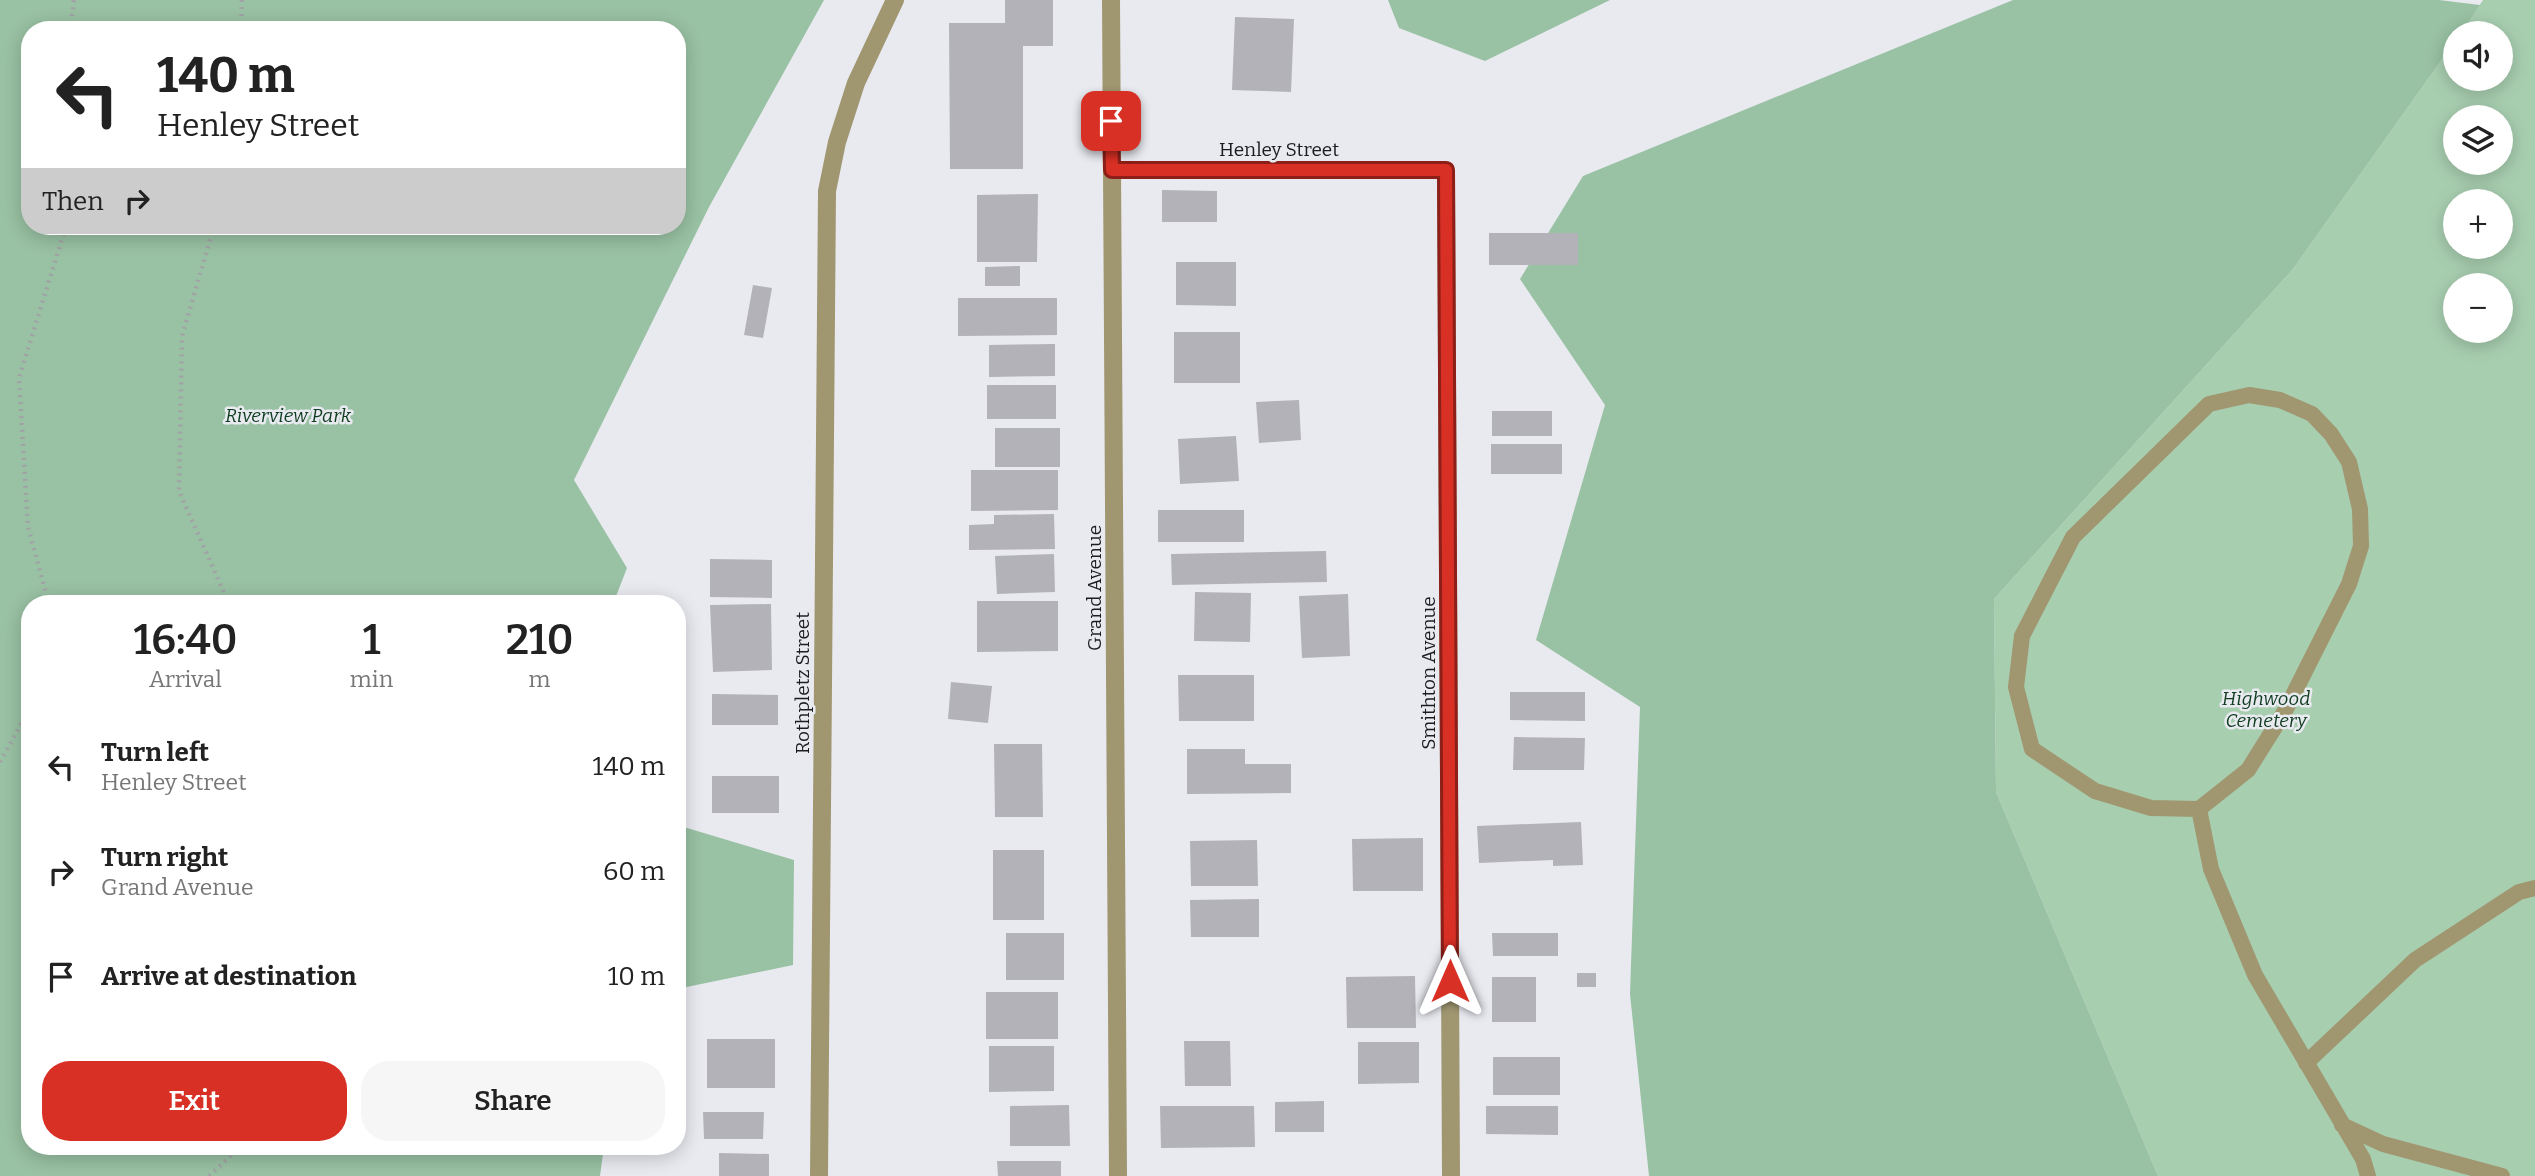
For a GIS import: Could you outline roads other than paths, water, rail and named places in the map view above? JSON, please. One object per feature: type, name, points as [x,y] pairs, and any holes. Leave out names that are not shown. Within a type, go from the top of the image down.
[{"type":"street","name":"Rothpletz Street","points":[[819,1176],[827,191],[856,83],[895,0]]},
{"type":"street","name":"Grand Avenue","points":[[1111,0],[1118,1176]]},
{"type":"street","name":"Henley Street","points":[[1112,170],[1446,170]]},
{"type":"street","name":"Smithton Avenue","points":[[1446,170],[1451,1176]]},
{"type":"lane","points":[[2249,395],[2280,400],[2312,415],[2331,434],[2350,461],[2357,484],[2361,546],[2333,620],[2248,770],[2199,809],[2151,808],[2095,791],[2032,749],[2016,687],[2022,636],[2073,537],[2209,404],[2249,395]]},
{"type":"lane","points":[[2199,809],[2211,869],[2255,975],[2363,1159],[2368,1176]]},
{"type":"lane","points":[[2306,1063],[2416,960],[2519,892],[2535,888]]},
{"type":"lane","points":[[2342,1125],[2382,1144],[2502,1176]]},
{"type":"park label","name":"Riverview Park","points":[[288,415]]},
{"type":"park label","name":"Highwood Cemetery","points":[[2266,709]]}]
